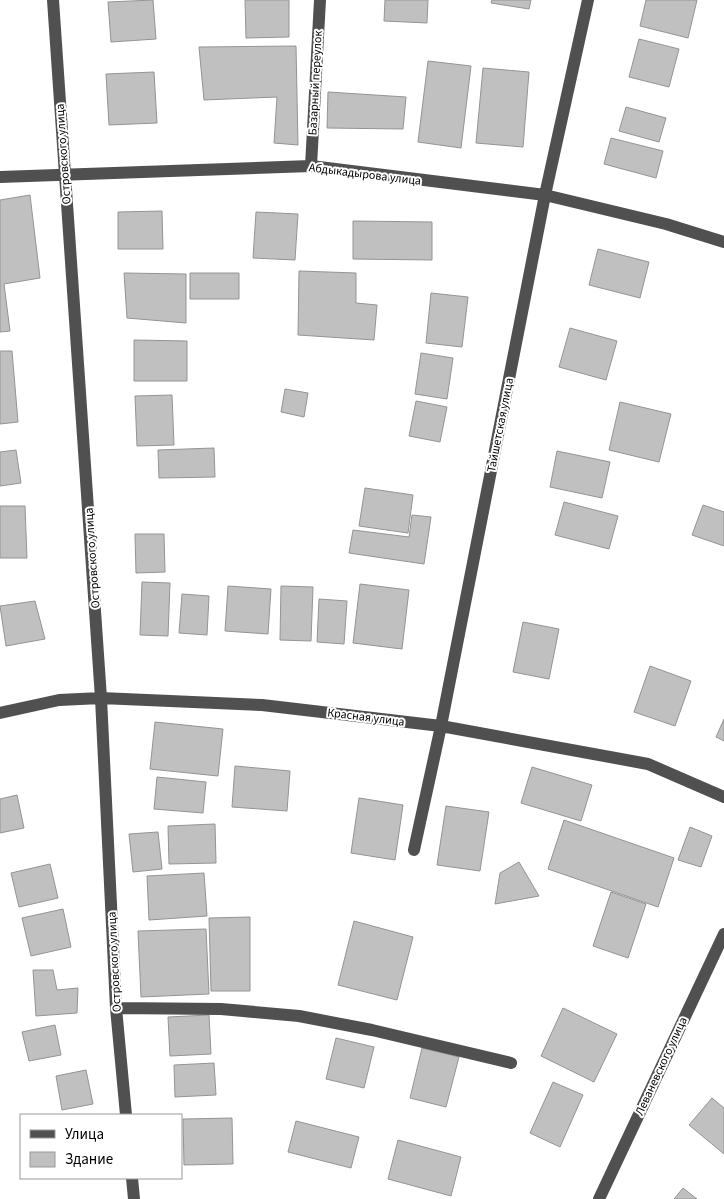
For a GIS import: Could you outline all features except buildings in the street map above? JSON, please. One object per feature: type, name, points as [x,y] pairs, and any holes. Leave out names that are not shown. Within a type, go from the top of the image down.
[{"type":"street","name":"Островского улица","points":[[53,0],[102,698],[116,1008],[126,1114]]},
{"type":"street","name":"Базарный переулок","points":[[311,166],[320,0]]},
{"type":"street","name":"Тайшетская улица","points":[[414,850],[441,726],[545,195],[588,0]]},
{"type":"street","name":"Абдыкадырова улица","points":[[0,176],[311,166],[545,195],[666,224],[724,242]]},
{"type":"street","name":"Красная улица","points":[[0,713],[59,700],[102,698],[262,705],[441,726],[648,764],[724,797]]},
{"type":"street","name":"Леваневского улица","points":[[599,1199],[724,934]]},
{"type":"street","points":[[116,1008],[221,1009],[299,1016],[372,1030],[511,1063]]},
{"type":"street","points":[[132,1179],[134,1199]]}]
